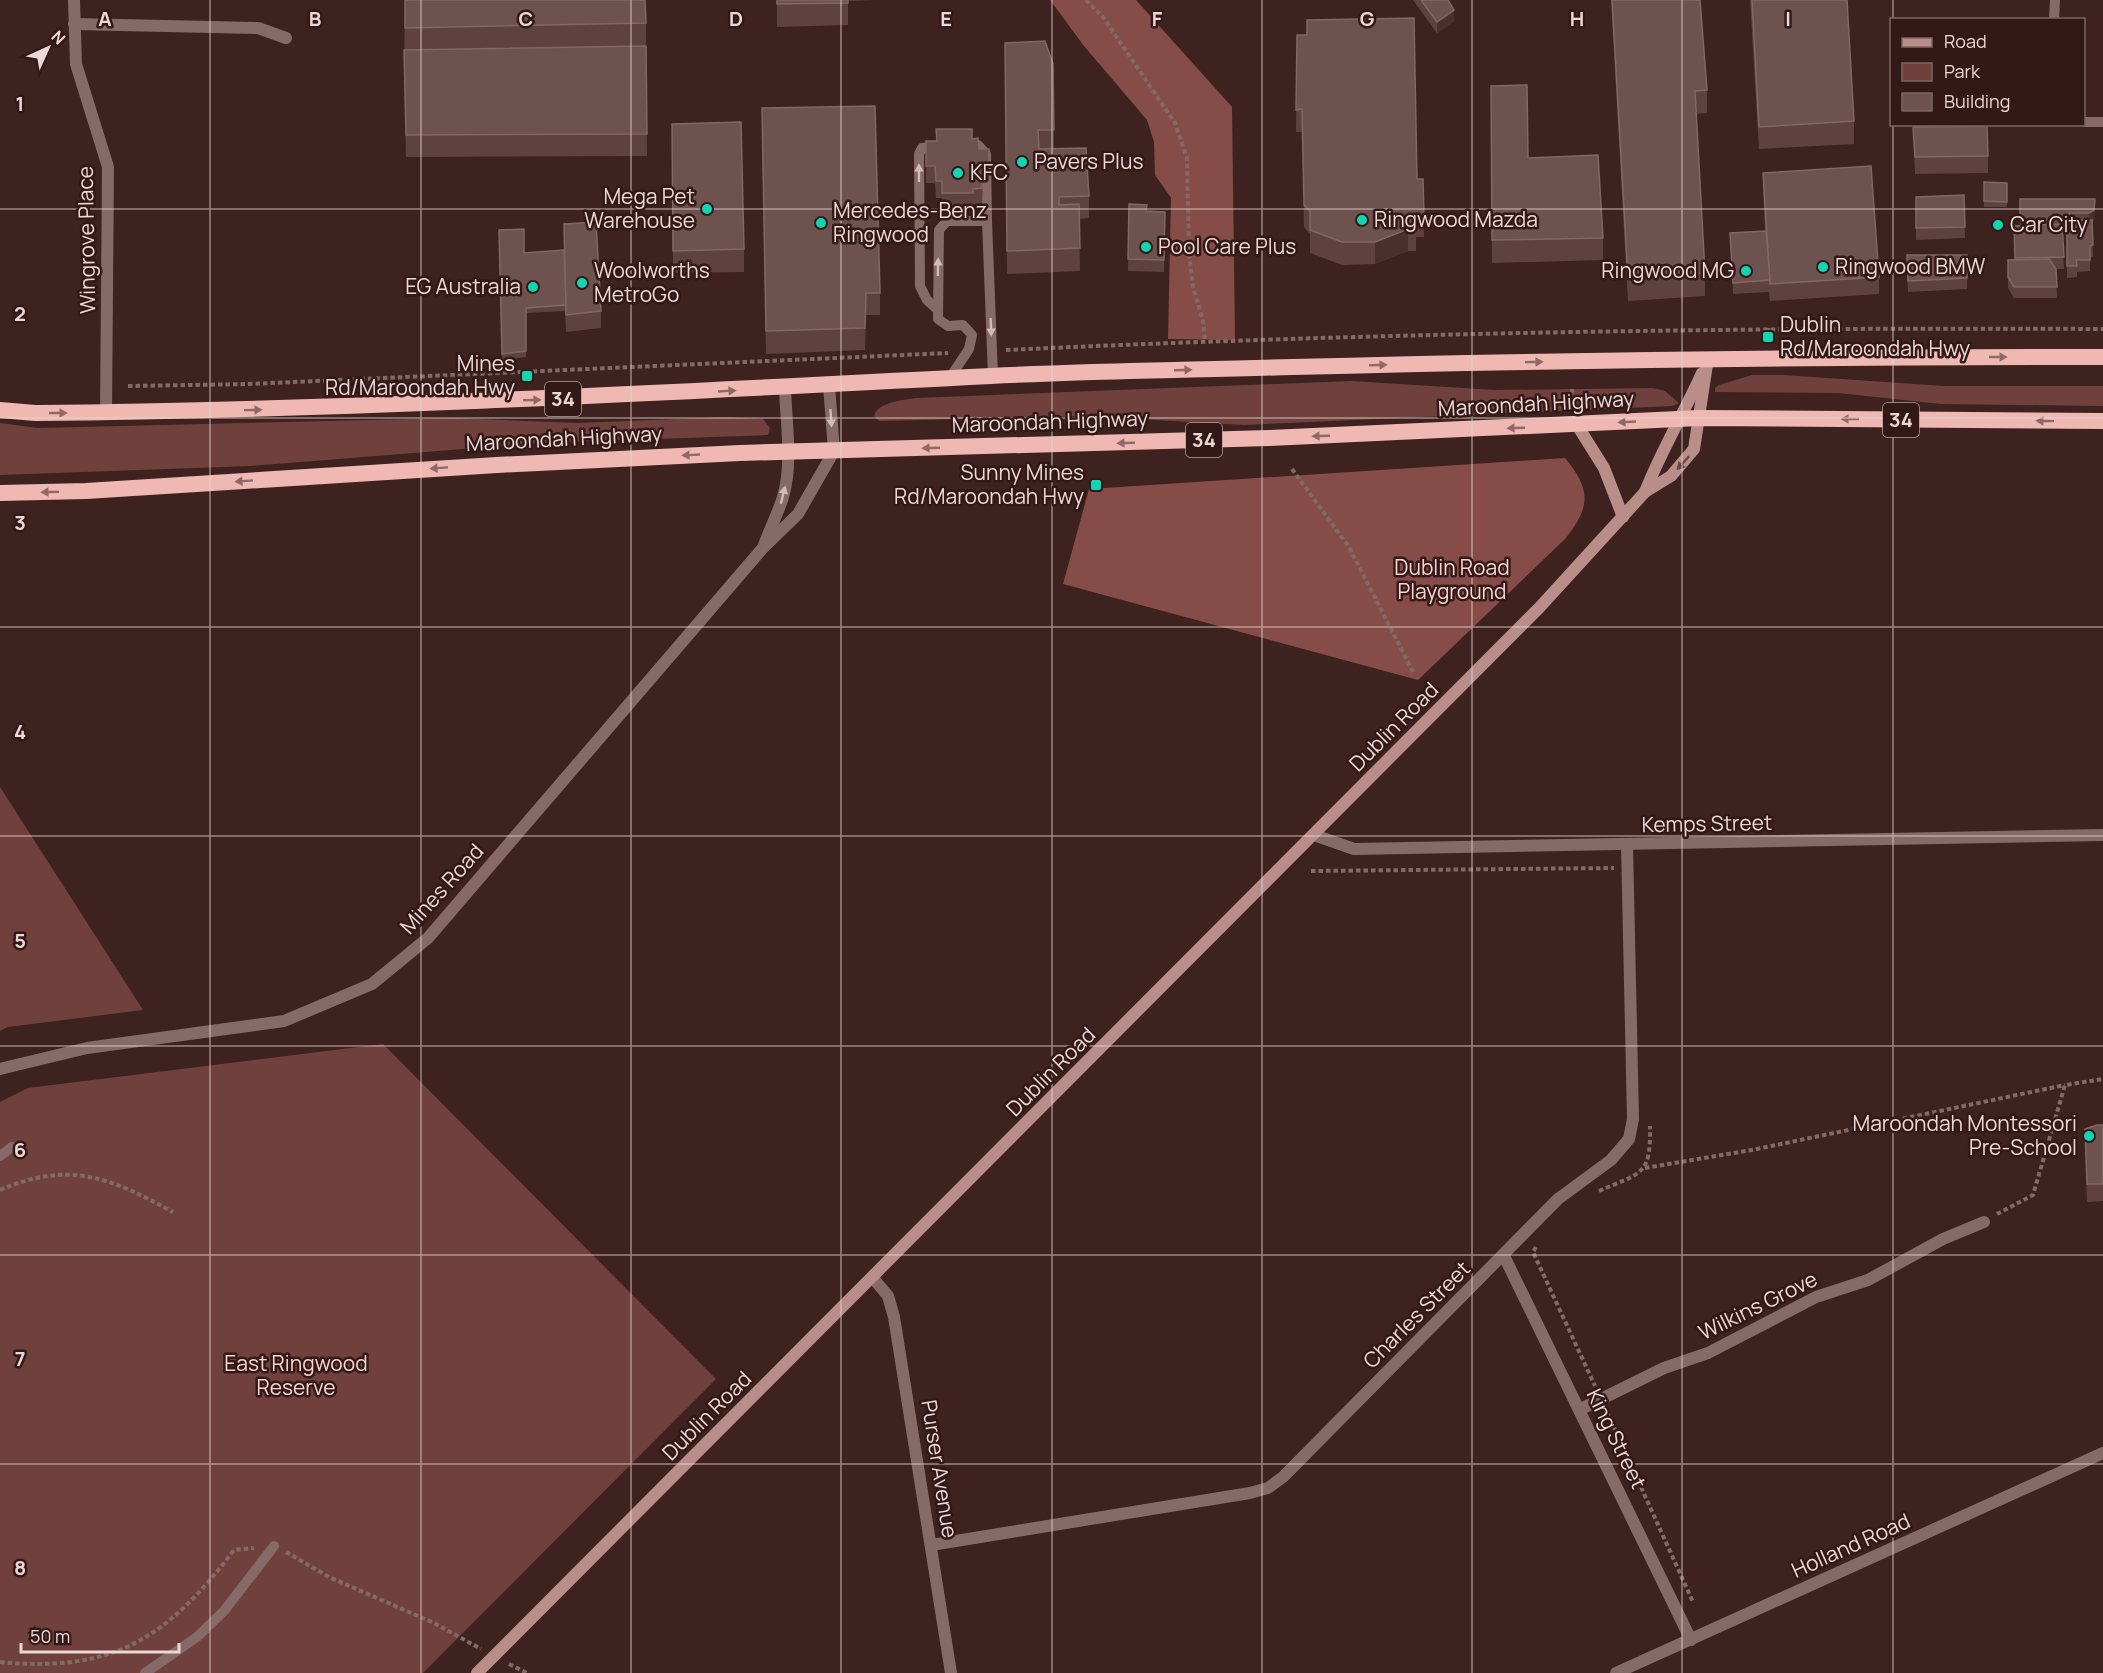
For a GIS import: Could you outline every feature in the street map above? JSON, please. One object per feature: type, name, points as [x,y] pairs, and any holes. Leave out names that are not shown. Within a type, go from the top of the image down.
[{"type":"highway","name":"Maroondah Highway","points":[[0,410],[35,413],[307,409],[784,388],[993,376],[1708,358],[2103,357]]},
{"type":"highway","name":"Maroondah Highway","points":[[0,493],[86,491],[497,465],[788,451],[1269,438],[1576,417],[2103,422]]},
{"type":"main road","name":"Dublin Road","points":[[477,1673],[1539,608],[1645,492],[1671,476],[1690,456],[1694,449],[1708,358]]},
{"type":"main road","name":"Dublin Road","points":[[1645,492],[1656,463],[1681,419],[1708,358]]},
{"type":"main road","points":[[1576,417],[1604,468],[1623,517]]},
{"type":"street","name":"Wingrove Place","points":[[74,0],[76,64],[108,167],[106,412]]},
{"type":"street","points":[[74,24],[258,28],[286,38]]},
{"type":"street","points":[[829,385],[834,451]]},
{"type":"street","name":"Mines Road","points":[[762,549],[784,496],[788,451],[784,388]]},
{"type":"street","name":"Mines Road","points":[[0,1069],[87,1048],[284,1021],[372,984],[428,938],[762,549],[798,514],[834,451]]},
{"type":"street","name":"Kemps Street","points":[[1314,835],[1354,849],[2103,835]]},
{"type":"street","name":"Charles Street","points":[[931,1545],[1250,1494],[1268,1488],[1291,1469],[1558,1199],[1611,1160],[1629,1139],[1633,1119],[1627,845]]},
{"type":"street","name":"Wilkins Grove","points":[[1581,1409],[1664,1368],[1708,1353],[1816,1297],[1868,1280],[1943,1239],[1984,1222]]},
{"type":"street","name":"King Street","points":[[1504,1256],[1581,1409],[1691,1640]]},
{"type":"street","name":"Purser Avenue","points":[[873,1278],[888,1296],[894,1317],[951,1673]]},
{"type":"street","name":"Holland Road","points":[[1616,1673],[2103,1453]]},
{"type":"lane","points":[[2054,18],[2055,0]]},
{"type":"lane","points":[[2085,122],[2103,122]]},
{"type":"lane","points":[[937,309],[927,300],[920,286],[919,153],[922,148],[978,145],[984,149],[986,154],[993,376]]},
{"type":"lane","points":[[950,379],[967,352],[972,336],[963,325],[948,326],[938,320],[939,230],[947,221],[987,221]]},
{"type":"lane","points":[[0,1156],[12,1147]]},
{"type":"lane","points":[[145,1673],[197,1637],[224,1611],[274,1546]]},
{"type":"path","points":[[1086,0],[1103,17],[1128,52],[1175,123],[1181,140],[1187,158],[1193,287],[1203,321],[1205,341]]},
{"type":"path","points":[[1768,328],[1768,337]]},
{"type":"path","points":[[992,351],[1205,341],[1768,328],[2103,329]]},
{"type":"path","points":[[128,386],[249,384],[967,352]]},
{"type":"path","points":[[1572,389],[1576,417]]},
{"type":"path","points":[[1292,469],[1349,547],[1413,672]]},
{"type":"path","points":[[1311,871],[1627,868]]},
{"type":"path","points":[[1644,1168],[1752,1150],[2065,1084],[2103,1079]]},
{"type":"path","points":[[1984,1222],[2033,1195],[2065,1084]]},
{"type":"path","points":[[1595,1193],[1631,1178],[1644,1168],[1649,1160],[1650,1114]]},
{"type":"path","points":[[0,1190],[65,1173],[110,1181],[173,1212]]},
{"type":"path","points":[[1539,1244],[1533,1252],[1696,1608]]},
{"type":"path","points":[[0,1662],[26,1667],[67,1668],[100,1661],[135,1647],[159,1634],[193,1600],[234,1550],[274,1546],[330,1577],[434,1623],[494,1657]]},
{"type":"green space","points":[[1050,0],[1136,0],[1232,107],[1235,340],[1168,339],[1171,198],[1155,175],[1154,142],[1147,120],[1084,46]]},
{"type":"green space","points":[[1752,375],[1944,386],[2103,386],[2103,406],[1941,404],[1838,393],[1715,392],[1715,388],[1719,385]]},
{"type":"green space","points":[[1351,381],[1495,390],[1653,388],[1665,391],[1679,403],[1673,406],[1244,425],[1086,416],[879,421],[874,416],[876,411],[886,405],[916,398]]},
{"type":"green space","points":[[725,417],[763,419],[770,428],[768,435],[539,443],[250,466],[0,475],[0,423],[38,428],[455,418],[578,423]]},
{"type":"green space","name":"Dublin Road Playground","points":[[1565,458],[1574,469],[1583,490],[1583,508],[1573,528],[1565,539],[1418,680],[1063,584],[1089,489]]},
{"type":"green space","points":[[0,787],[143,1010],[8,1027],[0,1031]]},
{"type":"green space","name":"East Ringwood Reserve","points":[[383,1044],[716,1379],[423,1673],[0,1673],[0,1102],[28,1088]]},
{"type":"building","points":[[405,0],[645,0],[646,23],[405,28]]},
{"type":"building","points":[[777,0],[848,0],[848,3],[777,4]]},
{"type":"building","points":[[1421,0],[1448,0],[1454,10],[1437,22]]},
{"type":"building","points":[[1612,0],[1700,0],[1707,90],[1695,91],[1705,273],[1628,278]]},
{"type":"building","points":[[1752,0],[1847,0],[1854,121],[1759,127]]},
{"type":"building","points":[[1414,18],[1417,179],[1423,179],[1424,214],[1416,215],[1416,229],[1408,229],[1375,242],[1342,242],[1310,230],[1310,211],[1304,205],[1302,109],[1296,110],[1297,35],[1307,35],[1307,20]]},
{"type":"building","name":"Pavers Plus","points":[[1045,41],[1053,64],[1054,130],[1038,130],[1039,149],[1086,148],[1089,196],[1059,197],[1059,205],[1079,204],[1080,248],[1007,251],[1005,43]]},
{"type":"building","points":[[646,46],[647,134],[406,135],[404,50]]},
{"type":"building","points":[[1527,85],[1528,158],[1598,155],[1603,238],[1492,240],[1491,86]]},
{"type":"building","name":"Mercedes-Benz Ringwood","points":[[875,106],[880,293],[866,293],[865,328],[766,331],[762,108]]},
{"type":"building","name":"Mega Pet Warehouse","points":[[741,122],[744,249],[673,251],[672,124]]},
{"type":"building","points":[[1914,126],[1961,126],[1914,127]]},
{"type":"building","points":[[1987,126],[1988,156],[1915,157],[1913,127]]},
{"type":"building","name":"KFC","points":[[936,129],[972,129],[972,139],[978,138],[979,149],[989,149],[989,164],[983,164],[982,188],[973,189],[973,193],[942,193],[942,181],[936,181],[935,166],[926,166],[926,141],[937,141]]},
{"type":"building","name":"Ringwood BMW","points":[[1871,166],[1879,277],[1770,284],[1763,173]]},
{"type":"building","points":[[1984,182],[2007,183],[2007,202],[1984,201]]},
{"type":"building","points":[[1964,195],[1965,227],[1916,228],[1916,197]]},
{"type":"building","points":[[2020,199],[2095,199],[2094,210],[2089,213],[2069,213],[2069,220],[2020,220]]},
{"type":"building","name":"Pool Care Plus","points":[[1129,204],[1147,205],[1146,211],[1165,212],[1164,260],[1128,259]]},
{"type":"building","points":[[2067,220],[2092,220],[2093,245],[2090,246],[2090,260],[2076,260],[2077,266],[2067,266]]},
{"type":"building","name":"Woolworths MetroGo","points":[[596,222],[601,311],[566,315],[564,224]]},
{"type":"building","points":[[2062,224],[2064,257],[2015,258],[2014,226]]},
{"type":"building","points":[[524,229],[524,253],[564,250],[566,305],[526,308],[526,351],[502,354],[499,230]]},
{"type":"building","points":[[1766,231],[1770,280],[1733,283],[1730,233]]},
{"type":"building","points":[[1907,255],[1967,255],[1967,278],[1908,281]]},
{"type":"building","points":[[2049,259],[2056,269],[2057,287],[2014,287],[2008,277],[2008,260]]},
{"type":"building","points":[[2103,1125],[2103,1184],[2087,1184],[2085,1129]]},
{"type":"place","name":"Pavers Plus","points":[[1022,162]]},
{"type":"place","name":"KFC","points":[[958,173]]},
{"type":"place","name":"Mega Pet Warehouse","points":[[707,209]]},
{"type":"place","name":"Ringwood Mazda","points":[[1362,220]]},
{"type":"place","name":"Mercedes-Benz Ringwood","points":[[821,223]]},
{"type":"place","name":"Car City","points":[[1998,225]]},
{"type":"place","name":"Pool Care Plus","points":[[1146,247]]},
{"type":"place","name":"Ringwood BMW","points":[[1823,267]]},
{"type":"place","name":"Ringwood MG","points":[[1746,271]]},
{"type":"place","name":"Woolworths MetroGo","points":[[582,283]]},
{"type":"place","name":"EG Australia","points":[[533,287]]},
{"type":"place","name":"Dublin Rd/Maroondah Hwy","points":[[1768,337]]},
{"type":"place","name":"Mines Rd/Maroondah Hwy","points":[[527,376]]},
{"type":"place","name":"Sunny Mines Rd/Maroondah Hwy","points":[[1096,485]]},
{"type":"place","name":"Maroondah Montessori Pre-School","points":[[2089,1136]]}]
